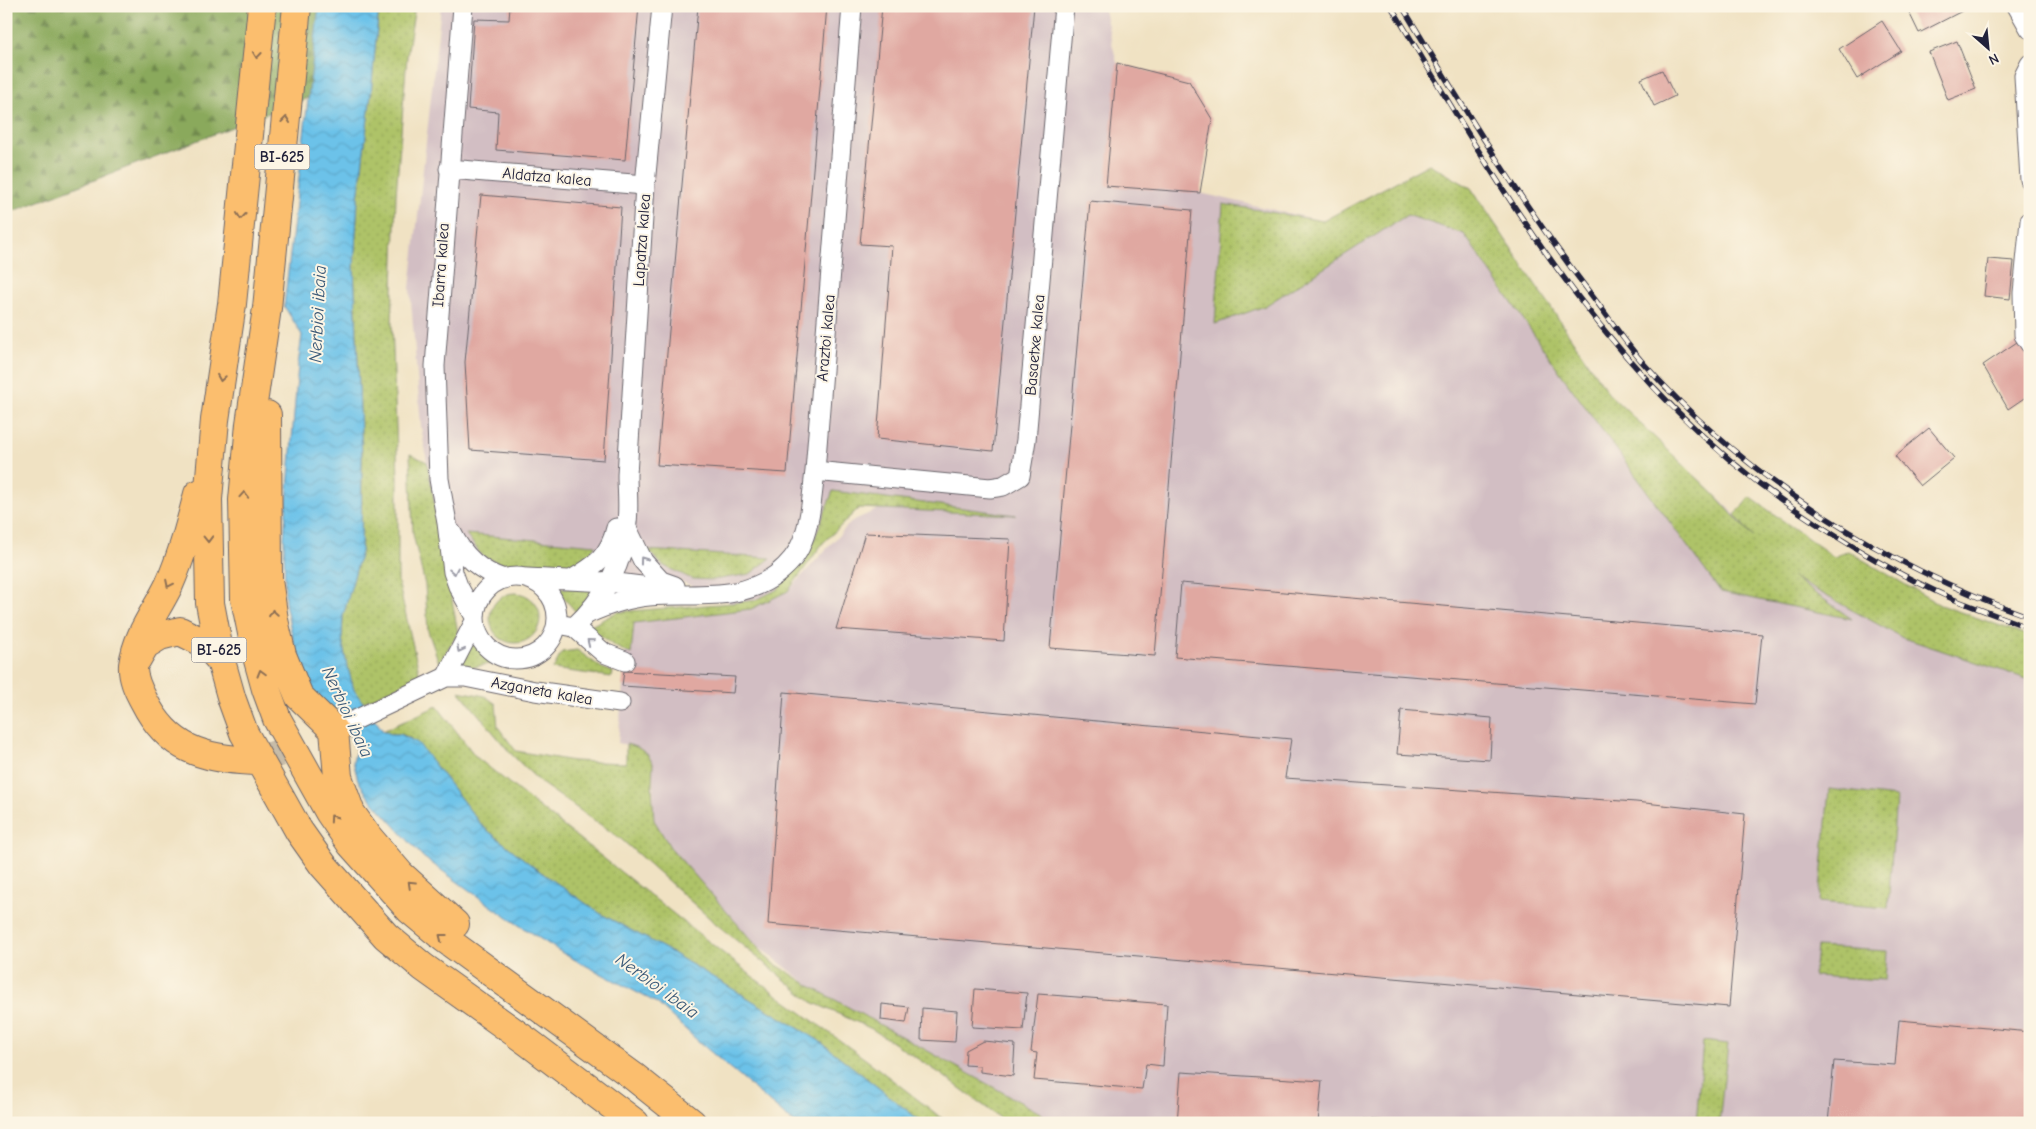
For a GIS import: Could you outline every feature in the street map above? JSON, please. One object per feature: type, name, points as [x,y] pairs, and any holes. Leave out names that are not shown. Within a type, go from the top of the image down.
[{"type":"main road","name":"BI-625","points":[[262,6],[232,304],[215,420],[208,499],[210,603],[221,661],[244,734],[299,831],[323,866],[353,902],[386,936],[423,967],[536,1048],[635,1123]]},
{"type":"main road","name":"BI-625","points":[[297,6],[267,308],[250,424],[243,500],[246,599],[256,653],[277,719],[329,812],[351,844],[410,910],[445,939],[595,1047],[690,1121]]},
{"type":"main road","points":[[267,308],[268,580],[272,612],[282,655],[299,696],[334,730],[338,777],[351,813],[369,838],[400,874],[440,912],[553,1001],[690,1121]]},
{"type":"main road","points":[[215,420],[189,531],[178,565],[168,588],[139,639],[133,667],[138,689],[147,708],[166,734],[197,752],[224,760],[254,762]]},
{"type":"main road","points":[[133,667],[145,645],[160,636],[180,631],[206,644],[221,661]]},
{"type":"main road","points":[[302,746],[334,730]]},
{"type":"street","name":"Ibarra kalea","points":[[463,6],[435,366],[439,479],[453,572],[475,619]]},
{"type":"street","name":"Lapatza kalea","points":[[627,475],[645,185],[662,6]]},
{"type":"street","name":"Araztoi kalea","points":[[697,595],[725,595],[745,592],[764,584],[793,560],[807,528],[815,471],[852,6]]},
{"type":"street","name":"Basaetxe kalea","points":[[815,471],[990,488],[1003,486],[1020,476],[1026,440],[1064,6]]},
{"type":"street","points":[[2017,6],[2030,29]]},
{"type":"street","points":[[2030,64],[2024,76],[2030,180]]},
{"type":"street","name":"Aldatza kalea","points":[[449,169],[645,185]]},
{"type":"street","points":[[2030,221],[2023,293],[2024,334],[2030,344]]},
{"type":"street","points":[[571,580],[595,565],[609,549],[616,531],[627,475]]},
{"type":"street","name":"Azganeta kalea","points":[[455,677],[500,667],[518,659],[532,656],[544,648],[552,637],[572,621],[609,582],[618,565],[626,528],[627,475]]},
{"type":"street","name":"Ibarra kalea","points":[[447,523],[467,557],[478,567],[504,579]]},
{"type":"street","name":"Azganeta kalea","points":[[626,528],[643,561],[661,581],[697,595]]},
{"type":"street","points":[[334,730],[414,692],[455,677],[475,619],[477,604],[483,593],[492,584],[504,579],[516,577],[609,582],[697,595]]},
{"type":"street","points":[[528,578],[538,583],[547,591],[557,612],[572,621],[604,653],[625,661]]},
{"type":"street","points":[[572,621],[632,598],[697,595]]},
{"type":"street","name":"Azganeta kalea","points":[[475,619],[478,634],[484,644],[506,658],[518,659]]},
{"type":"street","name":"Azganeta kalea","points":[[455,677],[620,704]]},
{"type":"shaded area","points":[[441,6],[1103,6],[1117,63],[1189,81],[1212,119],[1200,193],[1323,221],[1429,164],[1471,188],[1608,393],[1727,506],[1785,573],[1901,637],[2030,680],[2030,1123],[1051,1123],[1042,1114],[810,986],[749,939],[670,847],[654,820],[653,763],[637,747],[618,743],[625,661],[626,613],[724,613],[788,591],[852,521],[879,509],[1008,514],[833,491],[811,548],[778,589],[756,600],[732,603],[678,580],[529,573],[442,550],[421,426],[410,288]]},
{"type":"green space","points":[[6,6],[359,6],[339,86],[6,214]]},
{"type":"green space","points":[[379,6],[415,6],[407,56],[396,195],[392,323],[398,478],[398,581],[420,676],[362,703],[354,690],[342,638],[343,616],[361,551],[362,458],[354,267],[358,199],[371,94]]},
{"type":"green space","points":[[1429,164],[1471,188],[1608,393],[1714,494],[1753,537],[1735,515],[1750,497],[1834,557],[1848,551],[1940,605],[2030,636],[2030,680],[1901,637],[1792,577],[1852,619],[1721,592],[1564,378],[1464,234],[1407,215],[1265,306],[1215,324],[1223,204],[1323,221]]},
{"type":"green space","points":[[410,454],[427,462],[458,633],[439,663],[428,631],[425,585],[413,534]]},
{"type":"green space","points":[[833,491],[1016,515],[859,508],[823,543],[788,591],[751,609],[634,623],[631,654],[614,646],[589,627],[617,612],[756,600],[778,589],[811,548]]},
{"type":"green space","points":[[466,534],[596,545],[580,564],[562,571],[516,569],[482,556]]},
{"type":"green space","points":[[647,550],[771,558],[750,574],[713,580],[692,579],[662,565]]},
{"type":"green space","points":[[555,588],[595,588],[577,613]]},
{"type":"green space","points":[[510,593],[520,593],[533,600],[540,613],[540,623],[533,636],[520,643],[510,643],[501,639],[494,632],[490,623],[490,613],[494,604],[501,597]]},
{"type":"green space","points":[[472,640],[494,663],[452,671]]},
{"type":"green space","points":[[577,650],[602,668],[613,672],[612,677],[553,669],[562,652]]},
{"type":"green space","points":[[459,691],[485,696],[496,704],[498,727],[516,751],[573,761],[626,763],[626,744],[637,747],[647,754],[653,763],[654,820],[670,847],[769,960],[810,986],[1042,1114],[1051,1123],[1007,1123],[941,1074],[872,1029],[812,1002],[715,923],[621,839],[541,783],[511,754]]},
{"type":"green space","points":[[437,706],[476,757],[757,980],[868,1061],[948,1123],[923,1123],[818,1040],[664,948],[601,914],[535,868],[482,826],[432,761],[409,737],[383,731]]},
{"type":"green space","points":[[1829,789],[1896,797],[1888,908],[1819,902]]},
{"type":"green space","points":[[1817,947],[1887,951],[1885,980],[1814,976]]},
{"type":"green space","points":[[1703,1041],[1728,1044],[1719,1123],[1696,1123]]},
{"type":"water","name":"Nerbioi ibaia","points":[[319,6],[379,6],[371,94],[358,199],[354,267],[362,458],[361,552],[343,616],[342,638],[354,690],[383,731],[391,734],[400,734],[418,743],[482,826],[535,868],[601,914],[664,948],[818,1040],[923,1123],[794,1123],[698,1041],[657,1003],[564,954],[508,918],[423,857],[367,795],[358,780],[353,761],[356,750],[338,708],[330,708],[303,684],[285,603],[284,538],[302,335],[284,306]]},
{"type":"building","points":[[510,6],[639,6],[625,160],[496,150],[498,112],[468,109],[474,19],[509,20]]},
{"type":"building","points":[[698,6],[827,6],[787,473],[657,465]]},
{"type":"building","points":[[882,6],[1034,6],[993,451],[877,439],[892,246],[860,244]]},
{"type":"building","points":[[1906,6],[1960,6],[1962,11],[1919,33]]},
{"type":"building","points":[[1882,21],[1901,51],[1857,79],[1839,49]]},
{"type":"building","points":[[1957,41],[1976,89],[1948,100],[1929,52]]},
{"type":"building","points":[[1117,63],[1189,81],[1212,119],[1200,193],[1106,186]]},
{"type":"building","points":[[1662,70],[1675,96],[1654,106],[1641,79]]},
{"type":"building","points":[[481,195],[621,207],[604,460],[470,450],[465,362]]},
{"type":"building","points":[[1090,201],[1192,210],[1155,656],[1050,648]]},
{"type":"building","points":[[1988,259],[2014,261],[2010,299],[1984,296]]},
{"type":"building","points":[[2020,340],[2030,356],[2030,394],[2008,409],[1983,365]]},
{"type":"building","points":[[1929,428],[1954,458],[1920,486],[1895,456]]},
{"type":"building","points":[[865,533],[1010,539],[1004,641],[836,629]]},
{"type":"building","points":[[1181,583],[1762,634],[1755,704],[1175,657]]},
{"type":"building","points":[[624,671],[735,677],[733,693],[622,686]]},
{"type":"building","points":[[784,692],[1291,739],[1285,778],[1636,802],[1745,814],[1729,1007],[768,924]]},
{"type":"building","points":[[1401,710],[1492,718],[1490,760],[1397,754]]},
{"type":"building","points":[[975,989],[1027,993],[1023,1030],[972,1027]]},
{"type":"building","points":[[1038,994],[1167,1004],[1163,1066],[1146,1064],[1142,1089],[1034,1080],[1037,1053],[1031,1052]]},
{"type":"building","points":[[882,1004],[909,1007],[906,1023],[881,1020]]},
{"type":"building","points":[[922,1008],[957,1011],[955,1042],[921,1040]]},
{"type":"building","points":[[1899,1020],[2030,1032],[2030,1123],[1828,1123],[1834,1061],[1895,1065]]},
{"type":"building","points":[[983,1041],[1015,1044],[1013,1076],[980,1072],[980,1066],[965,1065],[966,1050]]},
{"type":"building","points":[[1181,1072],[1322,1081],[1318,1123],[1177,1123]]},
{"type":"building","points":[[1363,1119],[1389,1121],[1389,1123],[1363,1123]]},
{"type":"tunnel","points":[[254,761],[302,746]]},
{"type":"railway","points":[[1391,6],[1475,145],[1565,280],[1615,344],[1669,404],[1728,459],[1793,508],[1831,533],[1891,569],[1932,590],[2030,628]]},
{"type":"railway","points":[[1402,6],[1517,190],[1567,262],[1631,349],[1685,407],[1728,446],[1774,482],[1822,515],[1872,545],[1923,572],[1976,596],[2030,617]]}]
